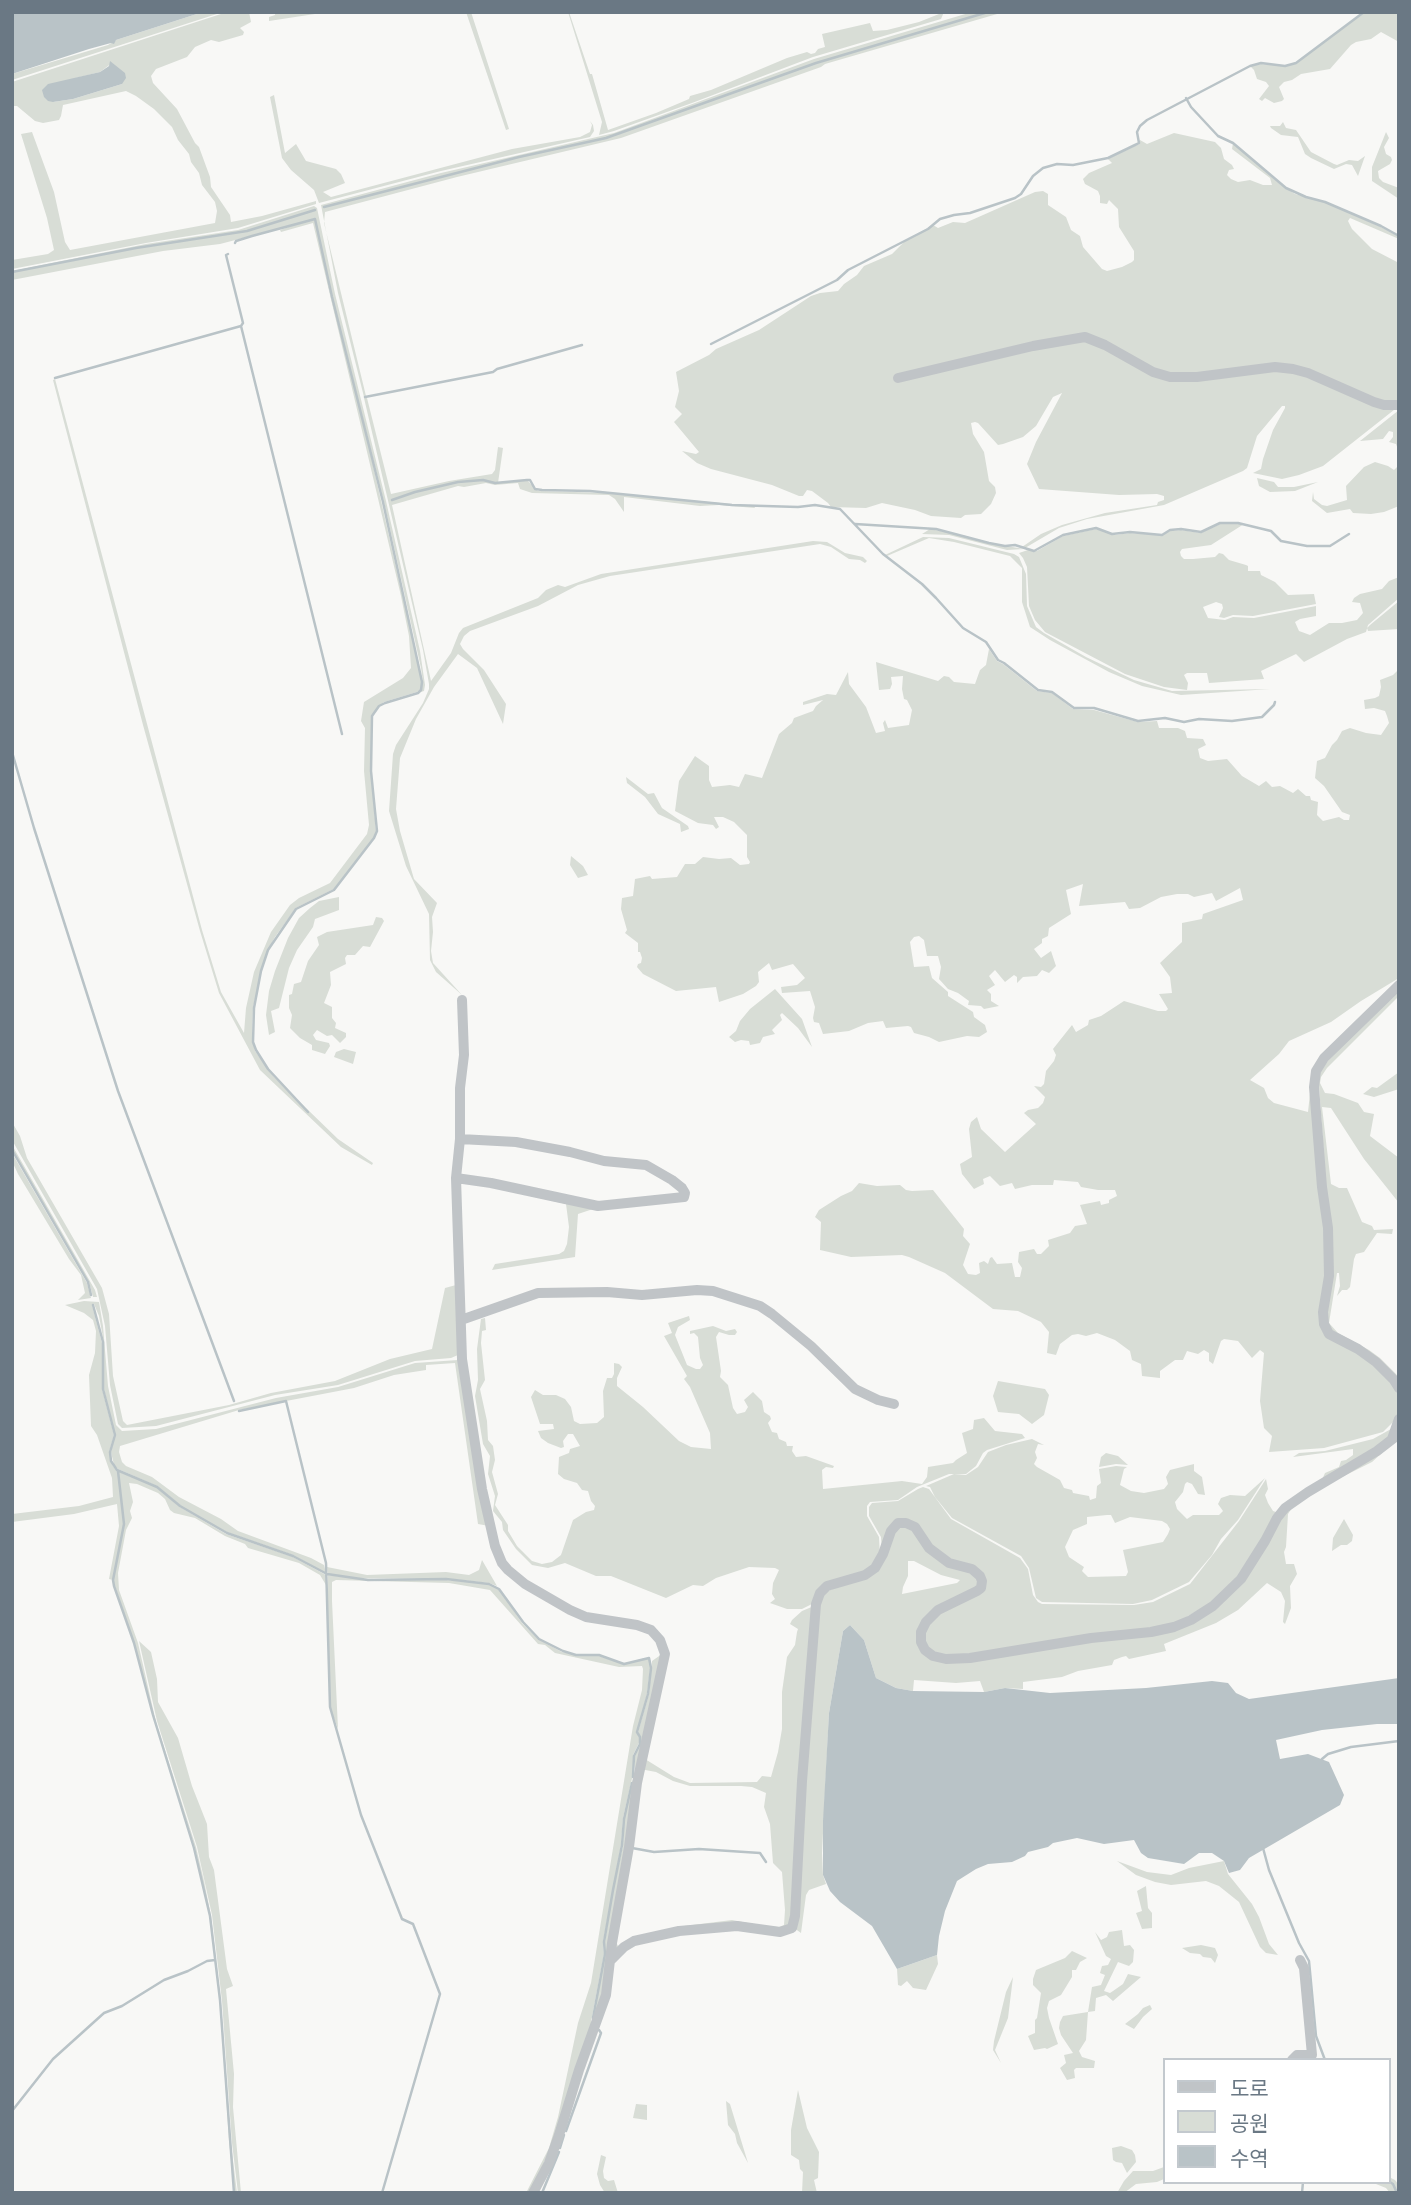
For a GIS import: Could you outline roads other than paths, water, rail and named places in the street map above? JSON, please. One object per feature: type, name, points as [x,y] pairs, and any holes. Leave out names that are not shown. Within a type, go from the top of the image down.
[{"type":"street","points":[[898,378],[1032,346],[1085,337],[1153,372],[1170,377],[1197,377],[1275,367],[1293,369],[1374,402],[1399,405]]},
{"type":"street","points":[[1399,985],[1324,1058],[1316,1071],[1314,1087],[1328,1227],[1329,1276],[1323,1312],[1324,1324],[1329,1334],[1359,1349],[1376,1362],[1399,1388]]},
{"type":"street","points":[[461,1000],[464,1055],[456,1178],[457,1273],[462,1359],[471,1424],[495,1546],[502,1563],[525,1584],[586,1617],[643,1627],[656,1634],[665,1654],[637,1783],[606,1995],[549,2163],[533,2193]]},
{"type":"street","points":[[456,1178],[491,1182],[598,1206],[684,1197],[685,1193],[672,1180],[646,1166],[604,1161],[516,1142],[460,1139]]},
{"type":"street","points":[[461,1321],[538,1293],[607,1292],[642,1295],[713,1291],[760,1306],[811,1346],[855,1389],[894,1404]]},
{"type":"street","points":[[611,1960],[634,1941],[669,1933],[737,1926],[774,1932],[792,1928],[795,1916],[816,1604],[820,1593],[827,1586],[856,1579],[875,1568],[891,1531],[898,1524],[906,1523],[915,1527],[929,1548],[949,1563],[976,1572],[982,1581],[981,1588],[977,1591],[938,1610],[926,1622],[921,1642],[925,1650],[933,1656],[946,1659],[970,1658],[1091,1638],[1151,1632],[1191,1620],[1213,1606],[1241,1579],[1285,1508],[1396,1437],[1399,1419]]},
{"type":"street","points":[[1294,2058],[1312,2055],[1304,1968],[1300,1960]]},
{"type":"water","points":[[12,12],[203,12],[116,40],[114,44],[89,49],[12,74]]},
{"type":"water","points":[[110,61],[125,73],[126,78],[122,84],[73,99],[53,102],[44,97],[42,90],[48,84],[100,72],[109,66]]},
{"type":"water","points":[[850,1625],[864,1640],[876,1678],[896,1688],[913,1691],[984,1692],[1005,1688],[1050,1693],[1146,1688],[1212,1681],[1228,1683],[1236,1693],[1249,1699],[1399,1678],[1399,1724],[1322,1730],[1276,1740],[1280,1759],[1308,1754],[1329,1762],[1344,1795],[1340,1805],[1249,1858],[1240,1870],[1229,1873],[1224,1861],[1212,1853],[1199,1853],[1184,1864],[1148,1858],[1141,1853],[1134,1840],[1104,1844],[1077,1838],[1053,1843],[1028,1852],[1012,1862],[988,1864],[957,1881],[945,1911],[937,1955],[897,1969],[872,1926],[840,1902],[830,1891],[823,1875],[829,1713],[843,1631]]},
{"type":"waterway","points":[[324,207],[519,157],[606,138],[816,63],[988,12]]},
{"type":"waterway","points":[[711,344],[837,280],[848,270],[928,229],[940,219],[970,213],[1015,198],[1043,168],[1108,158],[1139,143],[1137,132],[1147,120],[1250,66],[1261,63],[1285,66],[1296,63],[1364,12]]},
{"type":"waterway","points":[[1186,98],[1218,136],[1233,143],[1286,188],[1325,202],[1399,236]]},
{"type":"waterway","points":[[12,272],[136,248],[247,231],[315,210]]},
{"type":"waterway","points":[[235,243],[315,219],[383,502],[422,682],[418,693],[385,703],[379,706],[372,716],[371,771],[377,831],[374,838],[334,890],[296,909],[268,950],[261,971],[254,1008],[253,1042],[268,1069],[308,1112]]},
{"type":"waterway","points":[[55,378],[241,326],[243,323],[226,255],[228,254]]},
{"type":"waterway","points":[[241,326],[342,734]]},
{"type":"waterway","points":[[365,397],[493,372],[582,345]]},
{"type":"waterway","points":[[392,500],[458,482],[530,480],[535,489],[542,490],[590,491],[732,505],[815,505],[840,509],[883,554],[922,584],[963,628],[986,642],[998,660],[1038,690],[1052,692],[1074,708],[1094,708],[1138,721],[1165,718],[1184,722],[1199,719],[1232,721],[1262,717],[1275,702]]},
{"type":"waterway","points":[[855,524],[936,529],[1034,551],[1063,535],[1096,528],[1112,534],[1130,532],[1162,535],[1170,530],[1201,532],[1220,523],[1238,523],[1271,531],[1281,541],[1307,546],[1330,546],[1349,534]]},
{"type":"waterway","points":[[12,752],[118,1091],[234,1401]]},
{"type":"waterway","points":[[12,1150],[88,1282],[91,1295]]},
{"type":"waterway","points":[[93,1305],[103,1342],[103,1389],[115,1435],[110,1452],[111,1461],[117,1470],[157,1487],[180,1506],[227,1533],[293,1556],[327,1574],[368,1580],[446,1579],[489,1584],[499,1589],[539,1639],[563,1651],[576,1655],[599,1655],[624,1664],[649,1658],[651,1668],[648,1694],[637,1732],[640,1744],[634,1756],[633,1777]]},
{"type":"waterway","points":[[239,1411],[286,1401],[326,1563],[330,1707],[361,1815],[402,1919],[413,1924],[440,1994],[382,2193]]},
{"type":"waterway","points":[[118,1471],[124,1524],[113,1580],[194,1848],[210,1916],[220,2000],[234,2193]]},
{"type":"waterway","points":[[1322,1759],[1328,1754],[1351,1747],[1399,1741]]},
{"type":"waterway","points":[[593,2018],[632,1783]]},
{"type":"waterway","points":[[632,1848],[654,1852],[699,1849],[760,1853],[766,1862]]},
{"type":"waterway","points":[[1263,1848],[1269,1870],[1309,1961],[1316,2036],[1324,2058]]},
{"type":"waterway","points":[[12,2111],[53,2059],[104,2013],[122,2006],[164,1980],[215,1960]]},
{"type":"waterway","points":[[566,2131],[601,2033],[599,2030]]},
{"type":"waterway","points":[[560,2148],[564,2135]]},
{"type":"waterway","points":[[542,2193],[559,2152]]},
{"type":"waterway","points":[[1390,2182],[1397,2193]]},
{"type":"waterway","points":[[1302,2193],[1303,2184]]}]
